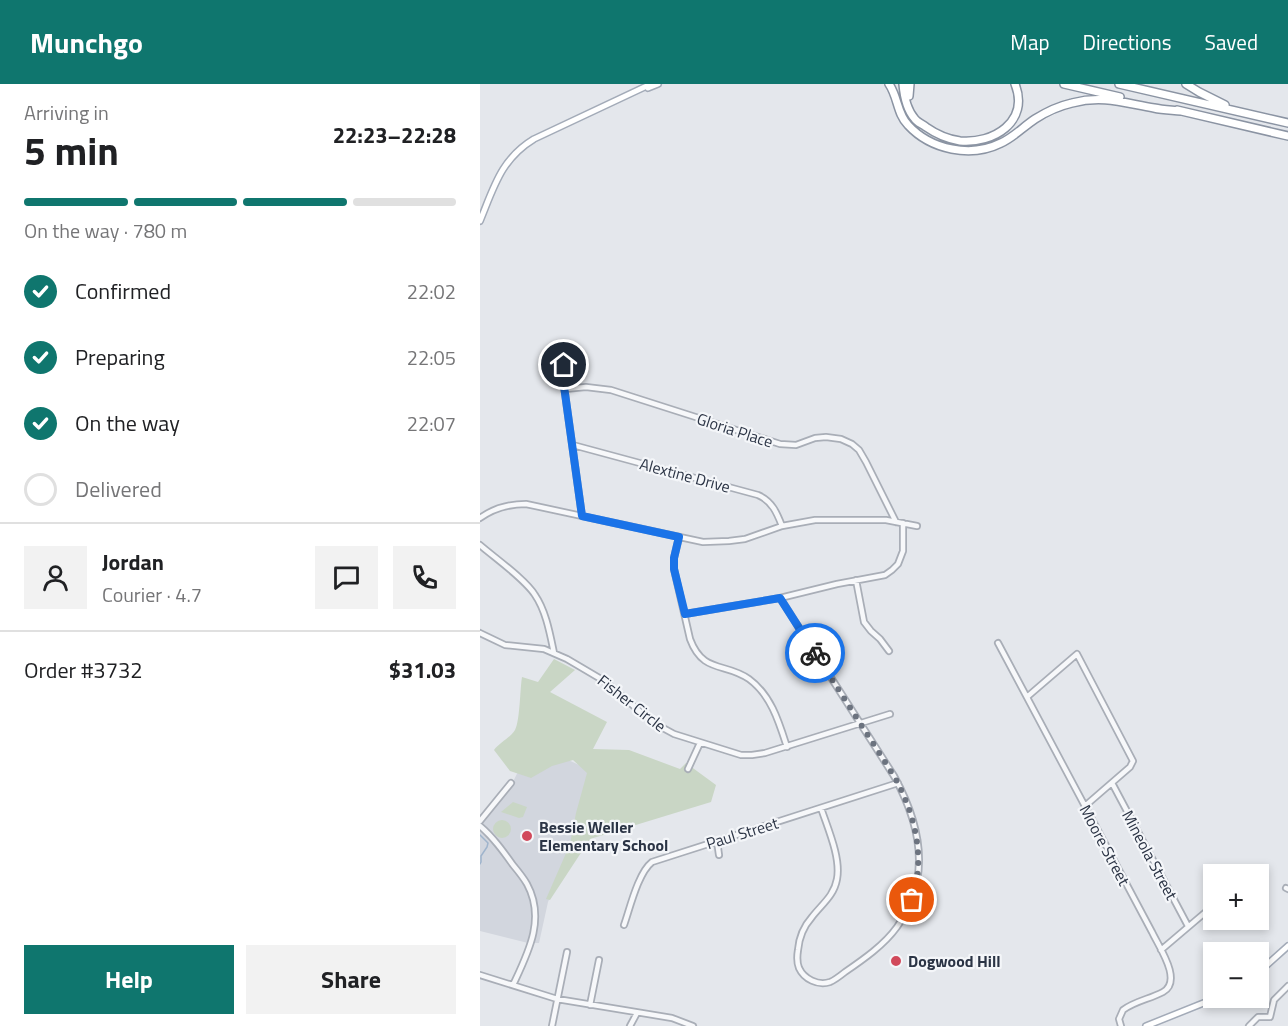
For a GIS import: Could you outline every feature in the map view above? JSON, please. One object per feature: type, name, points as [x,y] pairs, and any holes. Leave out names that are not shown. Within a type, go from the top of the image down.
[{"type":"highway","points":[[889,84],[908,125],[934,144],[962,150],[981,149],[998,144],[1045,113],[1076,102],[1102,99],[1181,111]]},
{"type":"highway","points":[[896,84],[896,98]]},
{"type":"highway","points":[[903,84],[906,101],[915,119],[936,134],[960,141],[975,140],[1000,133],[1010,124],[1016,113],[1018,97],[1015,84]]},
{"type":"highway","points":[[910,84],[908,93],[913,110],[928,129]]},
{"type":"highway","points":[[1064,84],[1288,136]]},
{"type":"highway","points":[[1119,84],[1270,118]]},
{"type":"highway","points":[[1186,84],[1224,105],[1288,123]]},
{"type":"main road","points":[[480,221],[499,174],[520,149],[534,139],[651,84]]},
{"type":"main road","points":[[635,92],[658,84]]},
{"type":"main road","points":[[1269,963],[1288,946]]},
{"type":"main road","points":[[1146,1026],[1203,1003]]},
{"type":"street","points":[[568,345],[563,368],[582,516]]},
{"type":"street","name":"Gloria Place","points":[[565,389],[586,387],[611,390],[780,444],[796,445],[826,436],[844,440],[858,450],[866,462],[896,522]]},
{"type":"street","name":"Alextine Drive","points":[[573,444],[758,495],[772,506],[782,526]]},
{"type":"street","points":[[480,518],[499,508],[520,504],[534,505],[703,542],[729,542],[745,539],[782,526],[814,520],[896,522],[917,526]]},
{"type":"street","points":[[685,614],[780,598],[856,580],[880,577],[898,564],[903,551],[903,523]]},
{"type":"street","points":[[679,537],[674,569],[690,639],[697,654],[710,664],[740,673],[761,690],[775,712],[788,747]]},
{"type":"street","points":[[480,544],[522,580],[536,596],[548,627],[554,653]]},
{"type":"street","points":[[856,580],[864,622],[889,651]]},
{"type":"street","points":[[780,598],[898,783],[911,816],[918,849],[918,874],[912,900],[901,921],[887,939],[833,981],[823,983],[805,976],[799,968],[797,958],[804,928],[811,917],[829,899],[837,879],[837,862],[822,808]]},
{"type":"street","name":"Fisher Circle","points":[[480,633],[505,645],[554,653],[606,681],[656,725],[676,735],[746,755],[757,755],[788,747],[890,714]]},
{"type":"street","name":"Moore Street","points":[[998,643],[1161,950],[1171,973],[1170,984],[1164,992],[1124,1009],[1119,1017],[1121,1026]]},
{"type":"street","points":[[1027,697],[1077,654],[1133,759],[1132,764],[1085,806]]},
{"type":"street","points":[[688,769],[700,743]]},
{"type":"street","points":[[511,783],[480,824],[492,836],[525,881],[533,903],[535,923],[532,940],[513,986]]},
{"type":"street","name":"Paul Street","points":[[624,925],[641,876],[649,864],[656,860],[898,783]]},
{"type":"street","name":"Mineola Street","points":[[1112,783],[1188,926]]},
{"type":"street","points":[[717,841],[719,855]]},
{"type":"street","points":[[1161,950],[1203,914]]},
{"type":"street","points":[[552,1026],[567,952]]},
{"type":"street","points":[[590,1005],[599,960]]},
{"type":"street","points":[[480,975],[557,999],[672,1018],[693,1026]]},
{"type":"street","points":[[1249,1026],[1258,1017],[1270,1017],[1274,1000],[1288,986]]},
{"type":"street","points":[[630,1026],[637,1013]]},
{"type":"shaded area","name":"Bessie Weller Elementary School","points":[[532,743],[594,772],[572,847],[548,902],[539,943],[528,943],[480,931],[480,825],[510,788]]},
{"type":"green space","points":[[554,659],[575,670],[550,692],[607,722],[593,749],[629,750],[680,769],[686,763],[716,785],[711,802],[590,839],[550,900],[546,899],[570,844],[587,773],[573,760],[552,766],[531,778],[510,771],[494,750],[510,736],[517,726],[522,677],[538,682]]},
{"type":"green space","points":[[513,802],[527,807],[523,817],[519,818],[501,812]]},
{"type":"green space","points":[[502,820],[508,823],[511,829],[508,835],[502,838],[496,835],[493,829],[496,823]]},
{"type":"waterway","points":[[480,835],[488,843],[481,856],[480,864]]},
{"type":"way so far","points":[[815,653],[904,795],[916,834],[919,855],[918,876],[912,900]]},
{"type":"place","name":"Bessie Weller Elementary School","points":[[527,836]]},
{"type":"place","name":"Dogwood Hill","points":[[896,961]]},
{"type":"route","points":[[564,365],[563,379],[582,516],[679,537],[674,569],[685,614],[780,598],[815,653]]}]
